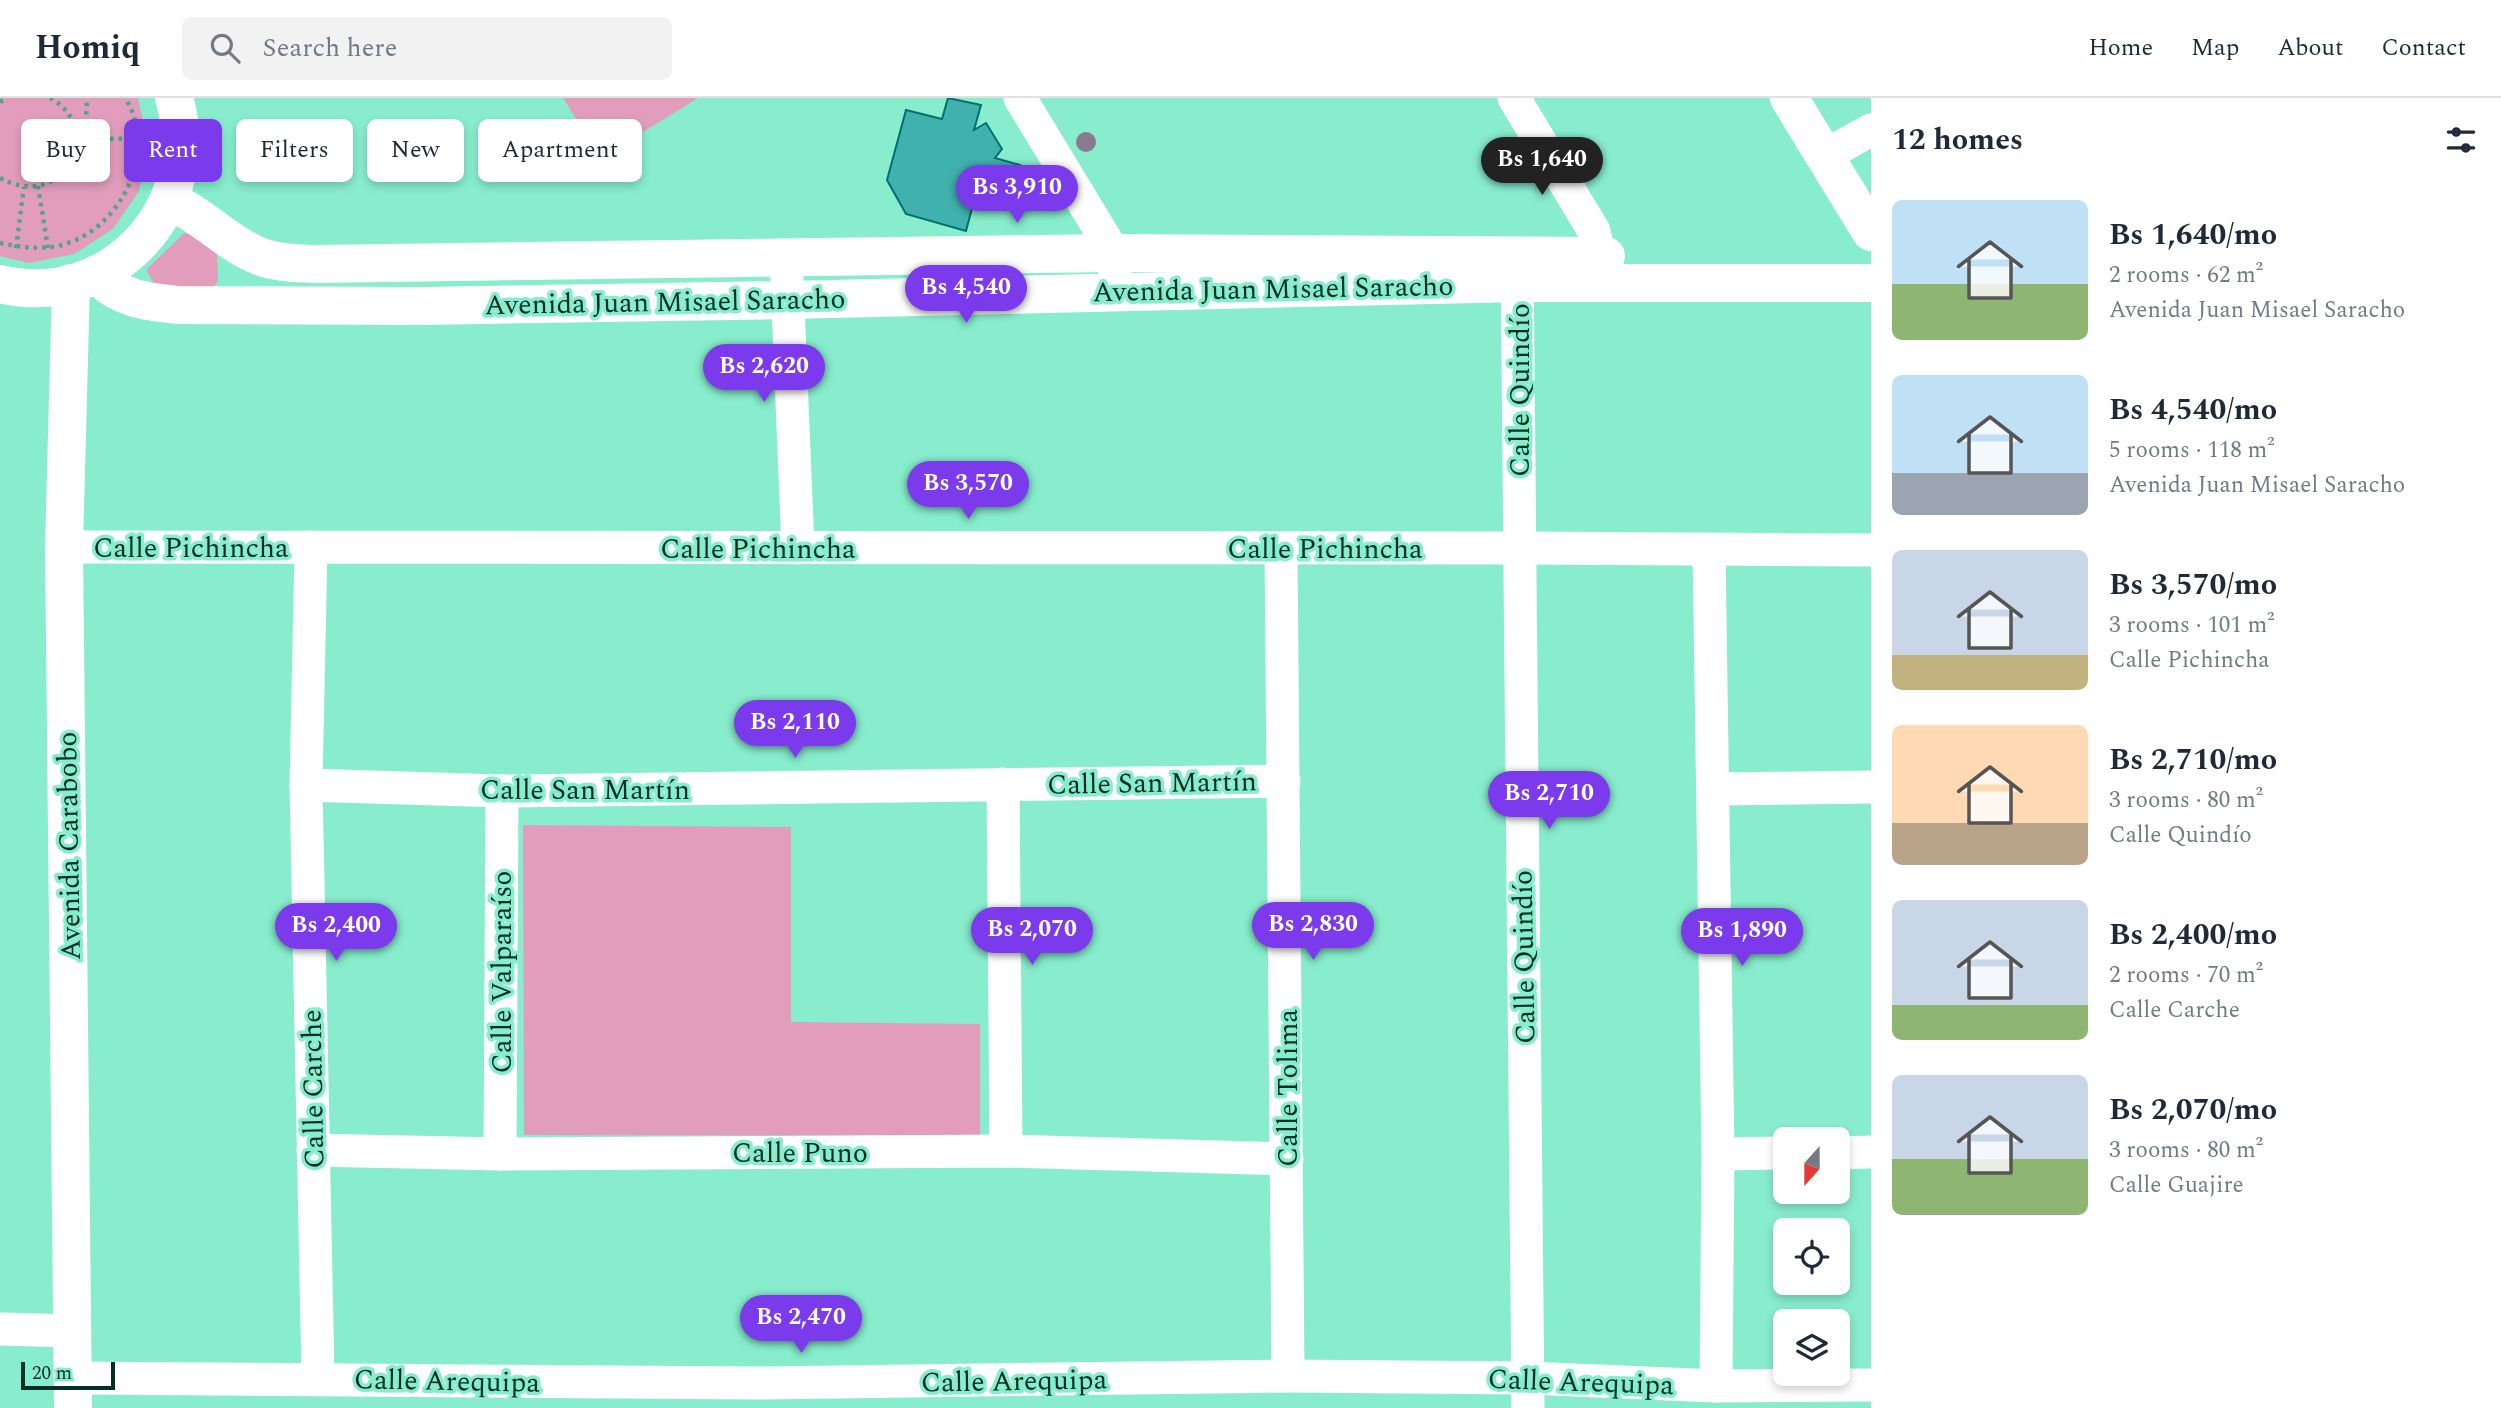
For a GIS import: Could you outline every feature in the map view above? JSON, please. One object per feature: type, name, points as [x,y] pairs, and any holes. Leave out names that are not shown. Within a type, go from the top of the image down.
[{"type":"street","points":[[7,270],[38,288],[72,271],[126,256],[139,244],[151,231],[169,201],[174,186],[181,155],[180,122],[174,98]]},
{"type":"street","points":[[1020,98],[1114,253],[1115,292]]},
{"type":"street","points":[[1514,98],[1594,231],[1602,269]]},
{"type":"street","points":[[1788,98],[1871,232]]},
{"type":"street","points":[[1824,156],[1871,130]]},
{"type":"street","name":"Avenida Juan Misael Saracho","points":[[169,201],[259,256],[283,262],[314,264],[1114,253],[1518,269],[1602,269],[1871,257]]},
{"type":"street","points":[[786,257],[798,548]]},
{"type":"street","name":"Avenida Juan Misael Saracho","points":[[72,271],[102,281],[123,294],[144,301],[178,305],[421,306],[1115,292],[1518,269]]},
{"type":"street","name":"Calle Quindío","points":[[1518,269],[1528,1393]]},
{"type":"street","name":"Avenida Juan Misael Saracho","points":[[1602,269],[1871,283]]},
{"type":"street","name":"Avenida Carabobo","points":[[72,271],[64,548],[73,1393]]},
{"type":"street","name":"Calle Pichincha","points":[[64,548],[1871,550]]},
{"type":"street","name":"Calle Carche","points":[[311,548],[306,785],[318,1378]]},
{"type":"street","name":"Calle Tolima","points":[[1281,548],[1288,1376]]},
{"type":"street","points":[[1709,550],[1717,1154],[1716,1386]]},
{"type":"street","name":"Calle San Martín","points":[[306,785],[502,791],[1284,781]]},
{"type":"street","points":[[1003,784],[1006,1151]]},
{"type":"street","points":[[1713,789],[1871,786]]},
{"type":"street","name":"Calle Valparaíso","points":[[500,1154],[502,791]]},
{"type":"street","name":"Calle Puno","points":[[313,1150],[500,1154],[1006,1151],[1287,1158]]},
{"type":"street","points":[[1850,1153],[1871,1152]]},
{"type":"street","points":[[1717,1154],[1773,1153]]},
{"type":"street","points":[[0,1329],[73,1331]]},
{"type":"street","name":"Calle Arequipa","points":[[73,1393],[318,1378],[760,1396],[1288,1376],[1528,1393],[1716,1386],[1871,1385]]},
{"type":"path","points":[[0,102],[6,98]]},
{"type":"path","points":[[50,98],[66,110],[71,119]]},
{"type":"path","points":[[86,119],[87,98]]},
{"type":"path","points":[[125,98],[130,104],[134,119]]},
{"type":"path","points":[[0,178],[24,187],[48,182]]},
{"type":"path","points":[[0,243],[31,249],[65,244],[96,228],[120,203],[129,182]]},
{"type":"path","points":[[38,186],[48,246],[72,271]]},
{"type":"path","points":[[7,270],[16,246],[24,187]]},
{"type":"shaded area","points":[[0,98],[138,98],[142,119],[124,119],[124,182],[141,182],[139,191],[113,229],[74,254],[29,263],[0,256]]},
{"type":"shaded area","points":[[563,98],[698,98],[642,133],[642,119],[576,119]]},
{"type":"shaded area","points":[[184,233],[202,237],[217,253],[218,281],[209,292],[155,285],[146,270]]},
{"type":"shaded area","points":[[523,825],[791,827],[791,1022],[980,1024],[980,1136],[524,1135]]},
{"type":"building","points":[[948,98],[981,105],[974,130],[986,123],[1002,149],[995,158],[1020,165],[1009,207],[975,197],[966,231],[906,214],[887,180],[906,110],[942,119]]}]
